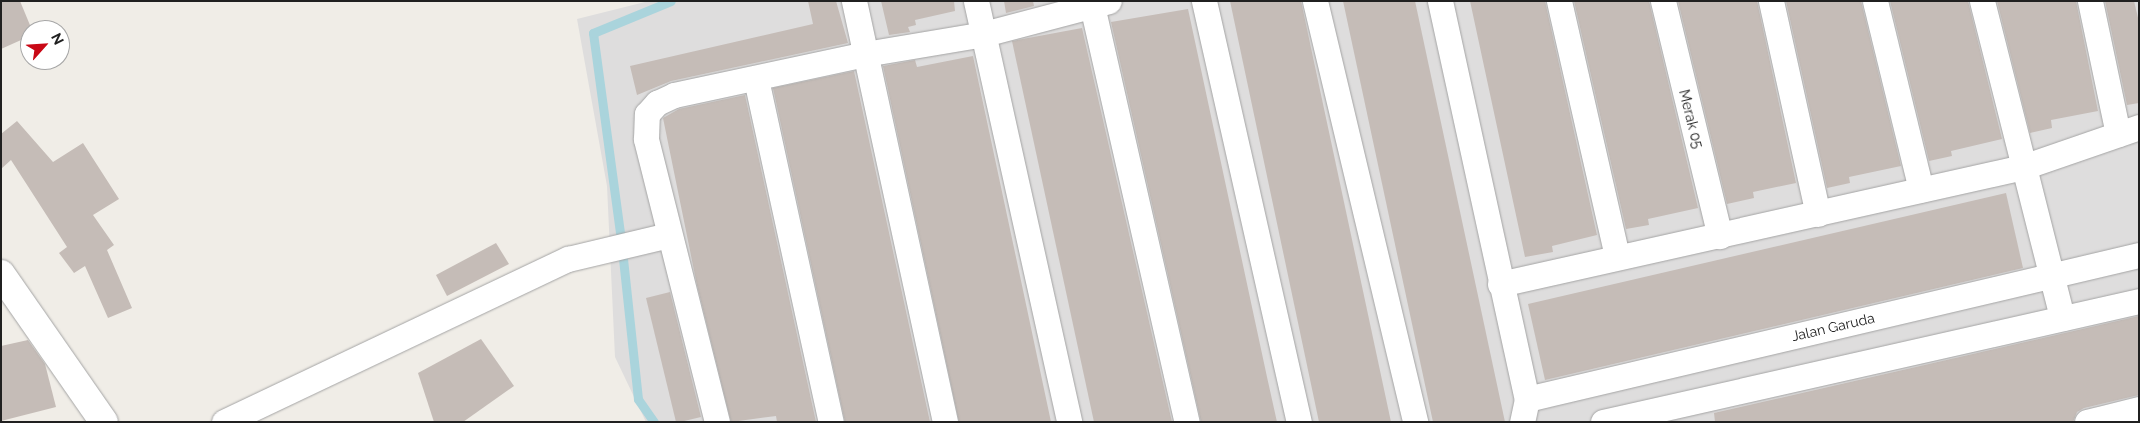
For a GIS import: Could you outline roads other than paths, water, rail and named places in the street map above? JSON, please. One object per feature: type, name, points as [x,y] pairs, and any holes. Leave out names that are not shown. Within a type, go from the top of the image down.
[{"type":"street","points":[[854,1],[945,422]]},
{"type":"street","points":[[976,1],[1070,422]]},
{"type":"street","points":[[1204,1],[1299,422]]},
{"type":"street","points":[[1315,1],[1416,422]]},
{"type":"street","points":[[1440,1],[1525,410]]},
{"type":"street","points":[[1559,1],[1617,256]]},
{"type":"street","name":"Merak 05","points":[[1663,1],[1720,236]]},
{"type":"street","points":[[1771,1],[1818,214]]},
{"type":"street","points":[[1875,1],[1921,189]]},
{"type":"street","points":[[1982,1],[2062,318]]},
{"type":"street","points":[[1500,284],[1617,256],[1720,236],[1921,189],[2023,168],[2128,130],[2090,1]]},
{"type":"street","points":[[717,422],[646,139],[647,114],[657,103],[674,95],[756,79],[865,54],[984,34],[1097,2],[1187,422]]},
{"type":"street","points":[[756,79],[832,422]]},
{"type":"street","points":[[224,422],[568,259],[669,236]]},
{"type":"street","name":"Jalan Garuda","points":[[1525,410],[2139,255]]},
{"type":"street","points":[[1,274],[104,422]]},
{"type":"street","points":[[1603,422],[2139,301]]},
{"type":"street","points":[[2087,422],[2139,409]]},
{"type":"waterway","points":[[654,422],[638,399],[621,240],[593,33],[671,1]]}]
